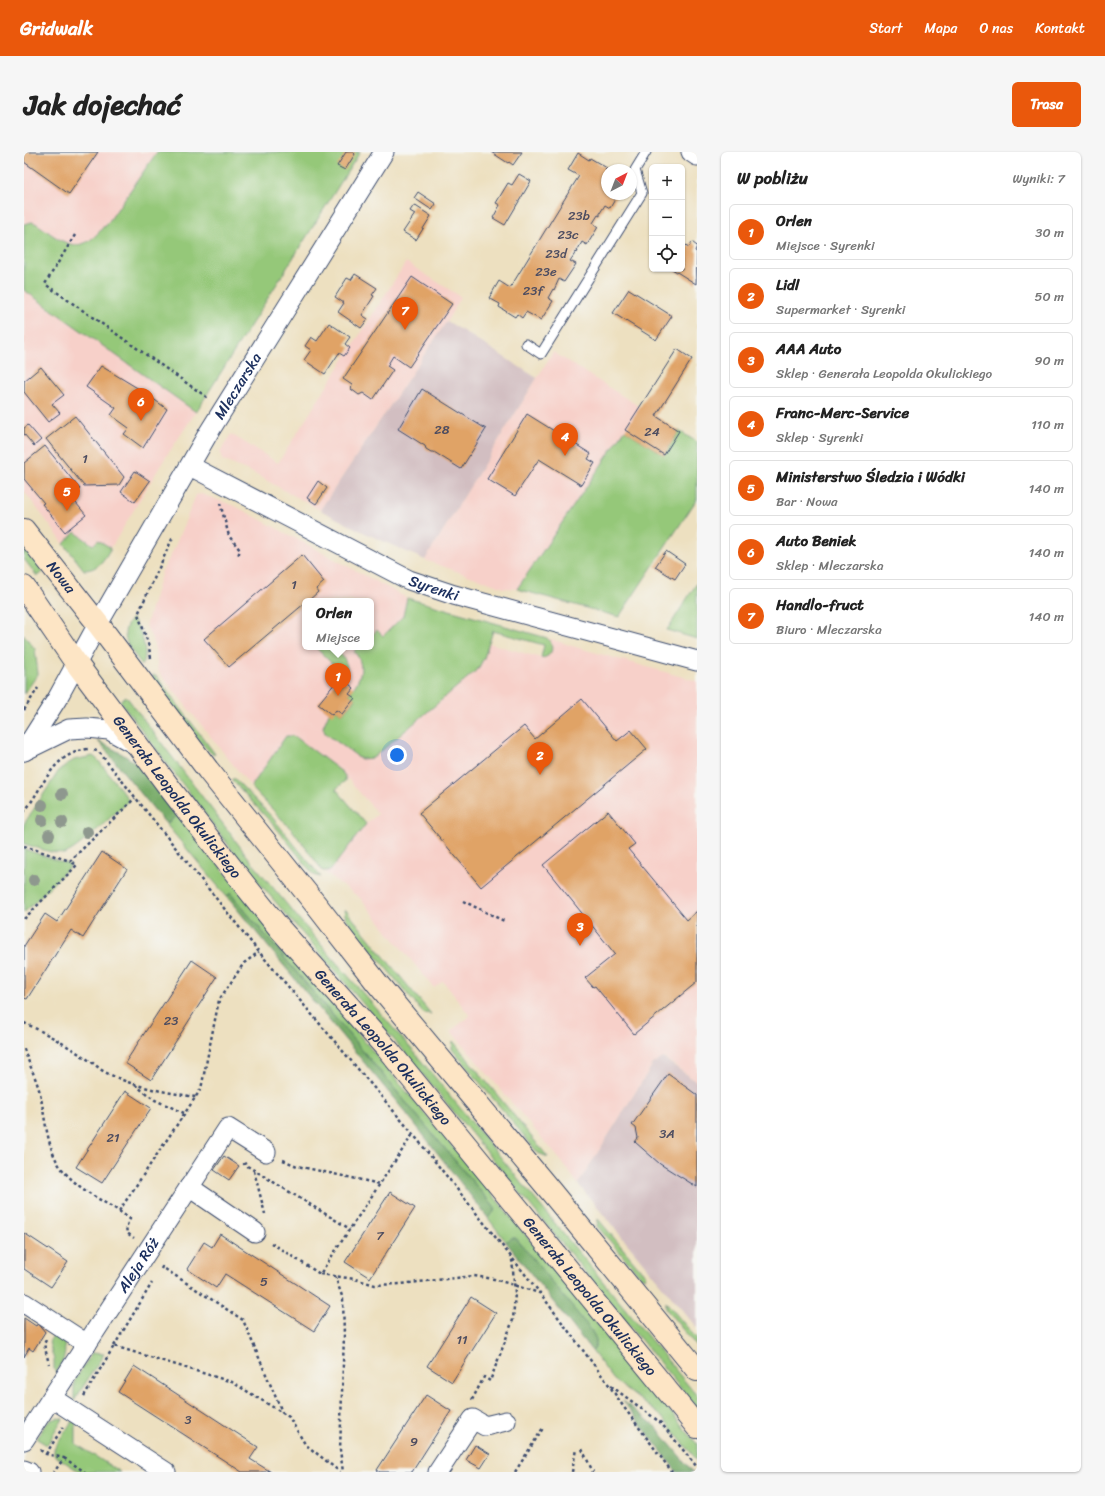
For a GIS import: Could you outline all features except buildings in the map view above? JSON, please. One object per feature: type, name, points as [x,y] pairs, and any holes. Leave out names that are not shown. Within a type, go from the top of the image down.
[{"type":"main road","name":"Nowa","points":[[24,530],[98,624]]},
{"type":"main road","points":[[24,587],[76,663]]},
{"type":"main road","points":[[98,624],[208,770],[318,906],[377,982],[697,1370]]},
{"type":"main road","name":"Generała Leopolda Okulickiego","points":[[76,663],[212,842],[276,923],[389,1051],[697,1427]]},
{"type":"street","name":"Mleczarska","points":[[24,751],[53,705],[98,624],[231,397],[384,152]]},
{"type":"street","points":[[691,152],[697,156]]},
{"type":"street","name":"Syrenki","points":[[190,466],[408,580],[454,595],[697,662]]},
{"type":"street","points":[[24,751],[70,729],[87,728],[109,730],[140,747]]},
{"type":"street","name":"Aleja Róż","points":[[29,1444],[52,1398],[228,1128],[261,1149]]},
{"type":"street","points":[[189,1187],[264,1229]]},
{"type":"street","points":[[24,1303],[87,1344]]},
{"type":"street","points":[[52,1398],[166,1472]]},
{"type":"street","points":[[438,1472],[473,1419],[485,1426],[506,1421]]},
{"type":"lane","points":[[526,344],[541,354],[642,193],[635,170],[646,152]]},
{"type":"path","points":[[75,234],[44,284],[213,401]]},
{"type":"path","points":[[220,500],[221,511],[230,536],[240,550],[238,556]]},
{"type":"path","points":[[152,662],[148,643],[138,614],[175,533]]},
{"type":"path","points":[[24,710],[38,688]]},
{"type":"path","points":[[24,812],[57,763],[75,752],[91,749],[99,752],[259,952],[413,1134],[493,1233],[609,1385],[622,1406],[672,1472]]},
{"type":"path","points":[[70,861],[135,798]]},
{"type":"path","points":[[24,846],[70,861],[77,865],[24,919]]},
{"type":"path","points":[[463,901],[504,921]]},
{"type":"path","points":[[24,1049],[39,1091],[52,1151],[61,1168],[69,1177],[92,1196],[119,1211],[201,1089],[219,1000],[244,963],[259,952]]},
{"type":"path","points":[[24,1023],[53,1038],[91,1061],[104,1072],[133,1084],[157,1091],[196,1096]]},
{"type":"path","points":[[133,1084],[155,1100],[184,1114]]},
{"type":"path","points":[[320,1274],[413,1134]]},
{"type":"path","points":[[350,1229],[244,1164],[261,1149],[297,1166],[380,1184]]},
{"type":"path","points":[[254,1170],[264,1229],[272,1243],[320,1274],[355,1279],[375,1285],[400,1284],[474,1276],[494,1279],[540,1293]]},
{"type":"path","points":[[264,1229],[272,1243]]},
{"type":"path","points":[[471,1401],[484,1377],[490,1381],[513,1320],[514,1286],[512,1259]]},
{"type":"path","points":[[158,1273],[162,1266],[243,1320],[282,1412]]},
{"type":"path","points":[[335,1276],[343,1299],[344,1335],[340,1450],[342,1472]]},
{"type":"path","points":[[83,1398],[154,1280]]},
{"type":"path","points":[[50,1368],[44,1344],[56,1324]]},
{"type":"path","points":[[114,1346],[232,1382],[289,1417],[305,1444],[342,1472]]},
{"type":"path","points":[[609,1385],[661,1423],[697,1467]]},
{"type":"path","points":[[515,1472],[543,1428]]},
{"type":"path","points":[[29,1444],[46,1454],[64,1458],[85,1472]]},
{"type":"path","points":[[572,1472],[576,1449]]},
{"type":"path","points":[[582,1449],[592,1472]]},
{"type":"path","points":[[54,1472],[64,1458]]},
{"type":"shaded area","points":[[24,152],[157,152],[83,259],[24,278]]},
{"type":"shaded area","points":[[406,262],[461,297],[447,321],[320,510],[251,472],[222,460],[220,452],[231,434],[278,463]]},
{"type":"shaded area","points":[[24,290],[196,412],[162,463],[111,548],[98,540],[93,545],[75,532],[64,544],[24,491]]},
{"type":"shaded area","points":[[447,321],[537,378],[425,560],[365,533],[320,510]]},
{"type":"shaded area","points":[[553,352],[640,407],[517,589],[504,588],[425,560]]},
{"type":"shaded area","points":[[201,494],[235,506],[407,598],[403,616],[383,636],[377,630],[374,633],[374,598],[302,598],[302,650],[355,650],[354,651],[361,663],[362,670],[354,688],[349,694],[355,698],[342,714],[323,727],[325,733],[361,759],[484,658],[489,643],[545,658],[552,643],[547,638],[697,681],[697,1082],[664,1058],[653,1064],[578,1184],[562,1162],[451,1031],[470,1016],[443,981],[434,988],[360,898],[323,871],[330,871],[366,824],[378,814],[348,779],[345,781],[345,776],[342,772],[297,738],[292,736],[286,736],[251,787],[158,671],[153,641],[146,626],[162,571],[173,551],[196,495]]},
{"type":"shaded area","points":[[663,1058],[697,1082],[697,1328],[578,1184],[653,1064]]},
{"type":"green space","points":[[157,152],[360,152],[196,412],[24,290],[24,224],[32,222],[37,224],[55,237],[71,244],[79,245],[87,242],[104,226],[105,227]]},
{"type":"green space","points":[[625,430],[664,455],[679,431],[697,442],[697,499],[619,617],[517,589]]},
{"type":"green space","points":[[75,532],[93,545],[98,540],[111,548],[103,560],[94,568],[84,570],[64,544]]},
{"type":"green space","points":[[24,545],[44,571],[37,576],[24,559]]},
{"type":"green space","points":[[697,583],[697,639],[667,630]]},
{"type":"green space","points":[[407,598],[547,638],[550,641],[552,651],[548,656],[541,658],[544,645],[493,631],[484,658],[478,669],[373,758],[361,759],[325,733],[323,727],[329,713],[336,710],[342,714],[355,699],[349,694],[357,683],[361,667],[358,657],[354,651],[374,650],[374,633],[377,630],[383,636],[403,616]]},
{"type":"green space","points":[[132,618],[141,634],[143,641],[145,654],[142,665],[130,648],[125,637],[127,625]]},
{"type":"green space","points":[[24,635],[35,649],[38,674],[24,694]]},
{"type":"green space","points":[[318,650],[337,650],[345,660],[347,672],[345,676]]},
{"type":"green space","points":[[153,675],[157,677],[215,754],[214,755],[201,743],[152,677]]},
{"type":"green space","points":[[126,696],[251,861],[304,925],[414,1052],[697,1396],[697,1408],[407,1055],[242,863],[120,701]]},
{"type":"green space","points":[[286,736],[297,738],[342,772],[345,776],[345,781],[336,789],[366,824],[330,871],[323,871],[293,831],[251,787]]},
{"type":"green space","points":[[98,741],[136,763],[178,815],[166,824]]},
{"type":"green space","points":[[93,756],[98,760],[129,800],[86,840],[68,852],[63,854],[24,844],[24,824],[60,769],[74,760]]},
{"type":"green space","points":[[234,778],[272,817],[321,877],[314,875],[279,831],[232,780]]},
{"type":"green space","points":[[178,815],[697,1444],[697,1460],[660,1415],[614,1380],[592,1351],[596,1345],[596,1340],[591,1330],[512,1238],[506,1242],[488,1218],[494,1212],[494,1207],[230,893],[227,897],[166,824]]},
{"type":"green space","points":[[24,849],[71,865],[24,913]]},
{"type":"green space","points":[[230,893],[494,1207],[494,1212],[488,1218],[414,1123],[227,897]]},
{"type":"green space","points":[[345,909],[431,1014],[423,1013],[346,919]]},
{"type":"green space","points":[[453,1041],[548,1157],[538,1153],[452,1049]]},
{"type":"green space","points":[[598,1219],[646,1276],[645,1278],[640,1276],[597,1226]]},
{"type":"green space","points":[[512,1238],[516,1238],[591,1330],[596,1340],[596,1345],[592,1351],[506,1242]]},
{"type":"green space","points":[[666,1302],[697,1339],[697,1347],[666,1309]]},
{"type":"green space","points":[[54,1334],[62,1337],[65,1348],[63,1360],[56,1373],[49,1342]]},
{"type":"green space","points":[[92,1353],[104,1354],[74,1401],[74,1382]]},
{"type":"green space","points":[[623,1401],[654,1425],[693,1472],[677,1472]]},
{"type":"green space","points":[[58,1418],[63,1419],[47,1445],[37,1439],[50,1420]]},
{"type":"green space","points":[[72,1421],[76,1422],[76,1444],[120,1472],[80,1472],[54,1455],[54,1449]]},
{"type":"place","name":"Handlo-fruct","points":[[405,330]]},
{"type":"place","name":"Auto Beniek","points":[[141,421]]},
{"type":"place","name":"Franc-Merc-Service","points":[[565,456]]},
{"type":"place","name":"Ministerstwo Śledzia i Wódki","points":[[67,511]]},
{"type":"place","name":"Orlen","points":[[338,696]]},
{"type":"place","name":"Lidl","points":[[540,775]]},
{"type":"place","name":"AAA Auto","points":[[580,946]]}]
